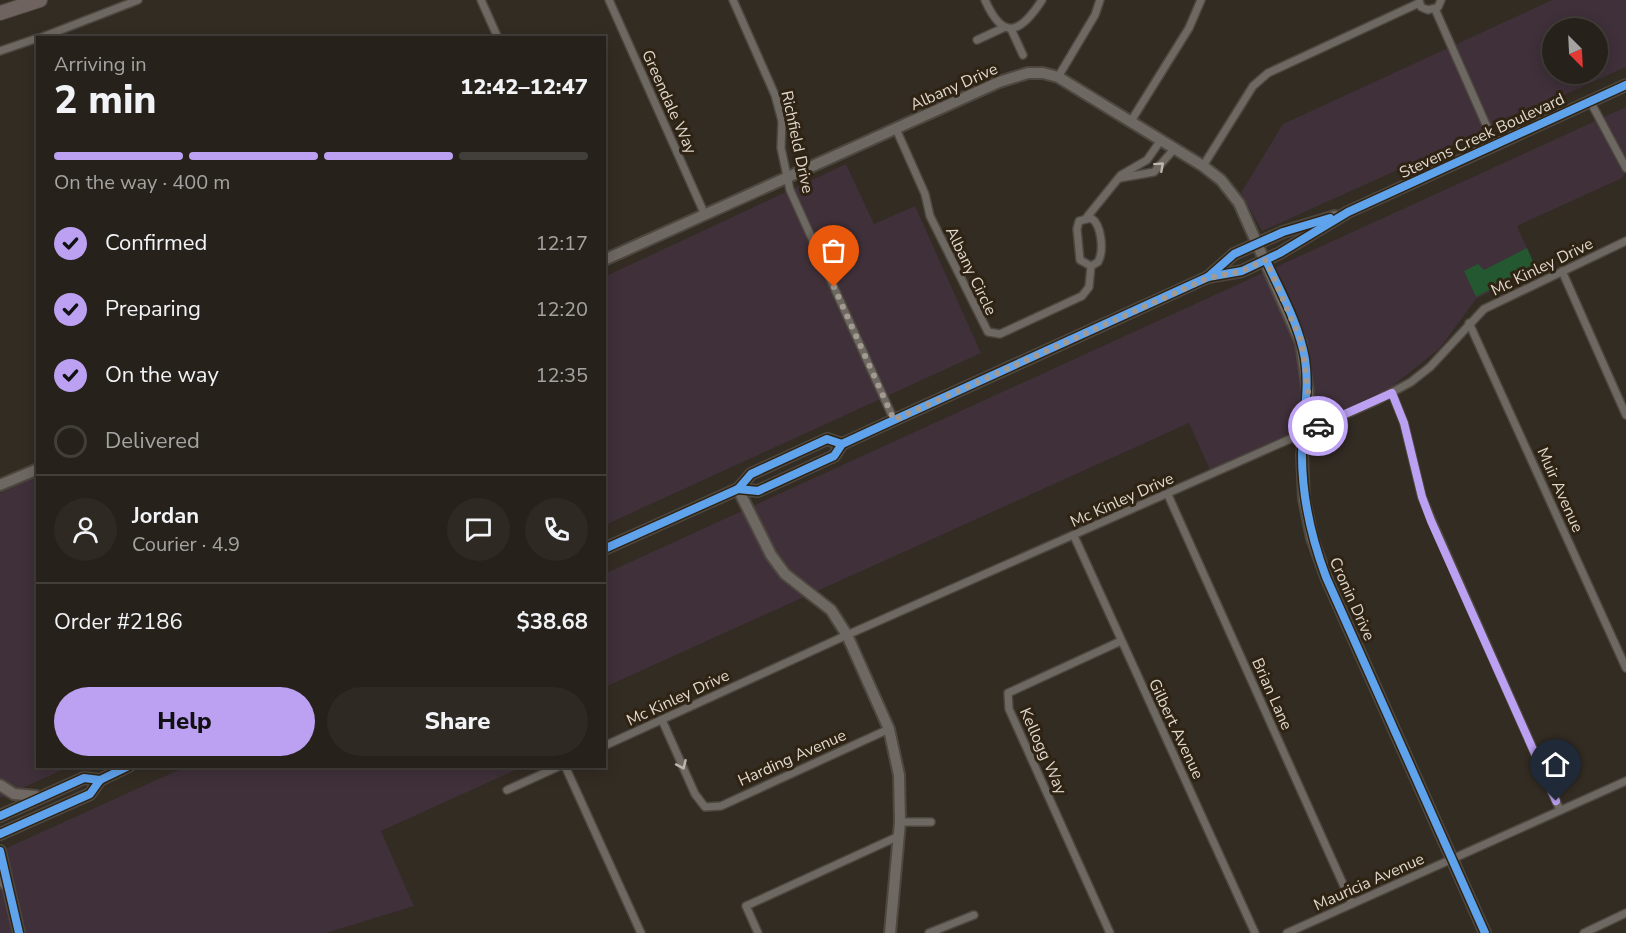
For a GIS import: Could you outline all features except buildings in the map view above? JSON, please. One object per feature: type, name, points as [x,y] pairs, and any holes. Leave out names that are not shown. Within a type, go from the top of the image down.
[{"type":"highway","points":[[0,13],[40,0]]},
{"type":"main road","name":"Stevens Creek Boulevard","points":[[1208,278],[1234,254],[1283,232],[1348,212],[1626,85]]},
{"type":"main road","name":"Stevens Creek Boulevard","points":[[738,489],[758,491],[834,456],[842,444],[894,420],[1208,278],[1242,271],[1290,249],[1348,212]]},
{"type":"main road","name":"Stevens Creek Boulevard","points":[[606,548],[738,489],[751,474],[827,439],[842,444]]},
{"type":"main road","points":[[0,834],[90,794],[100,780],[125,768]]},
{"type":"main road","points":[[0,816],[84,778],[100,780]]},
{"type":"main road","points":[[0,785],[14,794],[45,795]]},
{"type":"street","points":[[44,36],[138,0]]},
{"type":"street","points":[[481,0],[497,36]]},
{"type":"street","name":"Greendale Way","points":[[609,0],[705,215]]},
{"type":"street","name":"Richfield Drive","points":[[733,0],[775,94],[782,122],[782,148],[790,190],[894,420]]},
{"type":"street","points":[[985,0],[992,14],[1007,28],[1023,55]]},
{"type":"street","points":[[976,40],[1007,28],[1022,26],[1030,19],[1041,0]]},
{"type":"street","points":[[1058,77],[1095,15],[1100,0]]},
{"type":"street","points":[[1131,121],[1189,28],[1201,0]]},
{"type":"street","points":[[1435,9],[1441,0]]},
{"type":"street","points":[[1203,166],[1253,86],[1268,73],[1419,2],[1424,9],[1435,9]]},
{"type":"street","points":[[1435,9],[1495,145]]},
{"type":"street","points":[[0,51],[36,39]]},
{"type":"street","name":"Albany Drive","points":[[606,259],[1015,76],[1043,73],[1058,77],[1203,166],[1230,190],[1266,260]]},
{"type":"street","points":[[1590,101],[1626,168]]},
{"type":"street","name":"Albany Circle","points":[[896,129],[925,194],[935,227],[988,332],[1000,334],[1082,296],[1089,287],[1091,266],[1098,262],[1101,254],[1098,223],[1087,217]]},
{"type":"street","points":[[1091,266],[1080,260],[1077,229],[1079,221],[1087,217],[1125,171],[1147,160],[1161,140]]},
{"type":"street","points":[[1118,180],[1125,176],[1148,175],[1162,165],[1175,148]]},
{"type":"street","points":[[1136,166],[1140,176]]},
{"type":"street","name":"Mc Kinley Drive","points":[[606,745],[847,635],[1168,495],[1392,393],[1430,368],[1484,309],[1626,241]]},
{"type":"street","name":"Cronin Drive","points":[[1266,260],[1302,343],[1308,392],[1304,433],[1304,499],[1312,538],[1326,577],[1485,933]]},
{"type":"street","points":[[1562,271],[1626,415]]},
{"type":"street","name":"Muir Avenue","points":[[1469,323],[1626,668]]},
{"type":"street","points":[[1392,393],[1404,423],[1422,497],[1431,521],[1560,810]]},
{"type":"street","points":[[0,485],[36,470]]},
{"type":"street","points":[[738,489],[771,555],[785,574],[831,610],[847,635],[890,729],[899,775],[900,822],[890,933]]},
{"type":"street","name":"Brian Lane","points":[[1168,495],[1352,904]]},
{"type":"street","name":"Gilbert Avenue","points":[[1074,536],[1255,933]]},
{"type":"street","name":"Kellogg Way","points":[[1110,933],[1009,709],[1008,693],[1121,641]]},
{"type":"street","name":"Harding Avenue","points":[[662,720],[695,794],[705,807],[721,806],[890,729]]},
{"type":"street","points":[[507,790],[556,768]]},
{"type":"street","points":[[566,768],[641,933]]},
{"type":"street","name":"Mauricia Avenue","points":[[1287,933],[1626,781]]},
{"type":"street","points":[[900,822],[931,822]]},
{"type":"street","points":[[758,933],[746,906],[899,836]]},
{"type":"street","points":[[0,851],[4,883],[20,933]]},
{"type":"street","points":[[1584,933],[1626,913]]},
{"type":"street","points":[[929,933],[974,915]]},
{"type":"shaded area","points":[[1552,0],[1626,0],[1626,67],[1608,75],[1608,18],[1542,18],[1542,84],[1588,84],[1262,231],[1241,193],[1283,124]]},
{"type":"shaded area","points":[[1626,107],[1626,172],[1622,178],[1517,226],[1536,269],[1476,299],[1440,348],[1388,390],[1210,470],[1189,423],[606,687],[606,573]]},
{"type":"shaded area","points":[[846,164],[874,224],[915,206],[981,353],[606,525],[606,276]]},
{"type":"shaded area","points":[[36,476],[36,768],[67,768],[0,798],[0,493]]},
{"type":"shaded area","points":[[183,768],[520,768],[381,831],[414,906],[326,933],[0,933],[0,851]]},
{"type":"green space","points":[[1527,248],[1535,266],[1476,297],[1464,271],[1478,264],[1484,270]]},
{"type":"cycle path","points":[[738,489],[758,491],[834,456],[842,444],[1208,277],[1242,271],[1280,253],[1348,212],[1626,85]]},
{"type":"cycle path","points":[[1208,277],[1234,254],[1283,232],[1330,218]]},
{"type":"cycle path","points":[[1266,260],[1294,320],[1305,359],[1307,383],[1302,471],[1308,517],[1321,562],[1485,933]]},
{"type":"cycle path","points":[[606,548],[738,489],[751,474],[827,439],[842,444]]},
{"type":"cycle path","points":[[0,834],[90,794],[100,780],[125,768]]},
{"type":"cycle path","points":[[0,816],[84,778],[100,780]]},
{"type":"cycle path","points":[[0,851],[19,933]]},
{"type":"way so far","points":[[834,287],[894,420],[1208,278],[1242,271],[1266,260],[1302,343],[1308,392],[1304,433],[1318,426]]},
{"type":"route","points":[[1318,426],[1392,393],[1404,423],[1414,456],[1422,497],[1431,521],[1556,801]]}]
